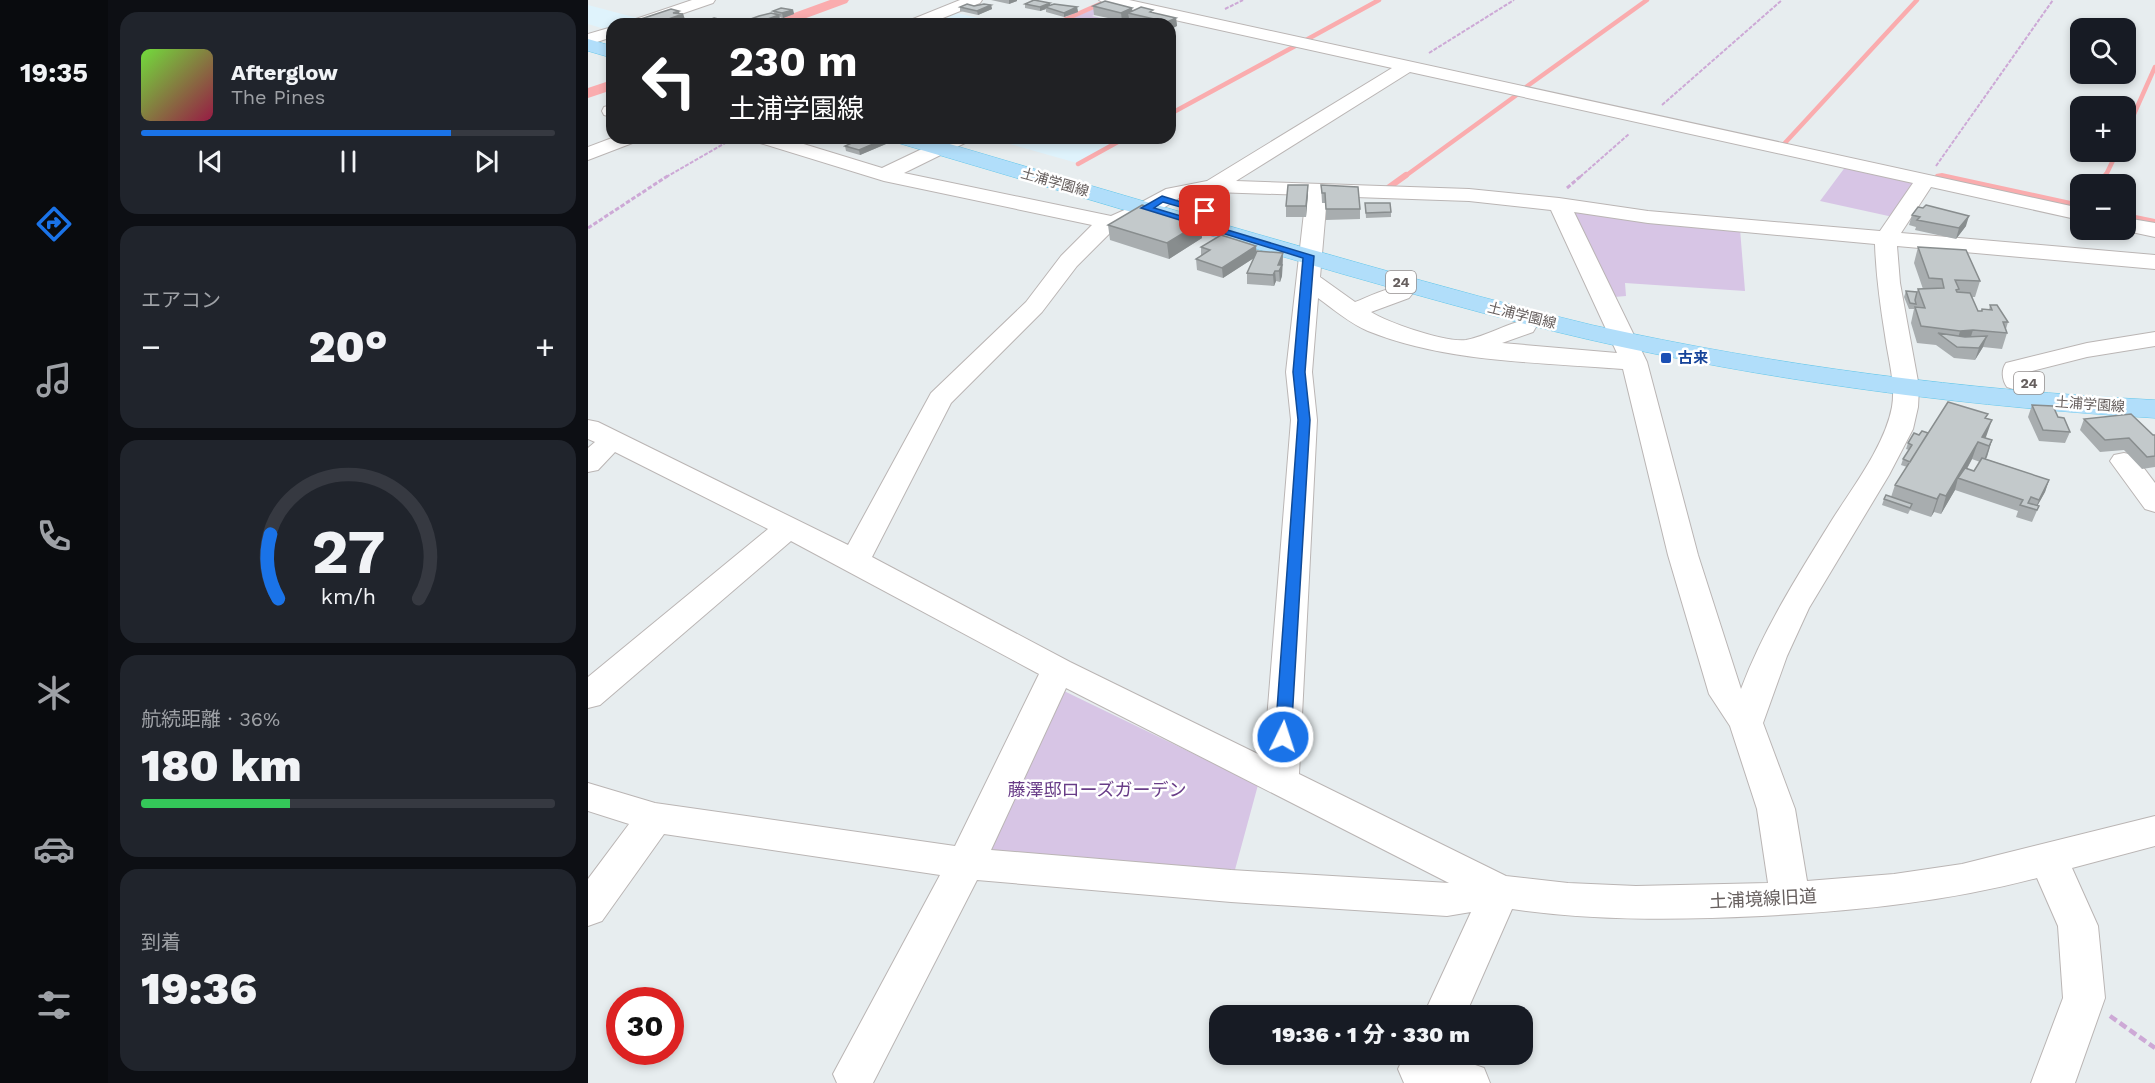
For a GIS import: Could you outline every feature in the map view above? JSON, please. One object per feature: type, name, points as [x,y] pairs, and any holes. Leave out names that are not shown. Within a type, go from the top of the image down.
[{"type":"main road","name":"土浦学園線","points":[[962,144],[1154,204],[1309,258],[1625,341],[1729,345],[1904,378],[2069,403],[2155,409]]},
{"type":"main road","name":"土浦学園線","points":[[1904,378],[2016,382],[2155,392]]},
{"type":"street","points":[[654,18],[707,0]]},
{"type":"street","points":[[929,18],[974,0]]},
{"type":"street","points":[[1107,0],[2070,212]]},
{"type":"street","points":[[1180,31],[1201,21]]},
{"type":"street","points":[[1213,186],[1408,66]]},
{"type":"street","points":[[588,154],[613,144]]},
{"type":"street","points":[[783,144],[884,175],[1112,223]]},
{"type":"street","points":[[884,175],[946,144]]},
{"type":"street","points":[[1746,723],[1770,656],[1793,608],[1875,475],[1899,429],[1905,407],[1904,378],[1888,283],[1886,239],[1926,180]]},
{"type":"street","points":[[855,561],[940,399],[1034,307],[1102,228],[1190,188],[1213,186],[1469,195],[1559,204],[1648,218],[2155,262]]},
{"type":"street","points":[[1280,782],[1304,420],[1299,372],[1317,190]]},
{"type":"street","points":[[1559,204],[1625,341],[1683,555],[1726,694],[1746,723],[1776,809],[1790,898]]},
{"type":"street","points":[[2136,226],[2155,230]]},
{"type":"street","points":[[1309,258],[1353,311],[1375,325],[1396,333],[1467,348],[1625,341]]},
{"type":"street","points":[[1353,311],[1401,293]]},
{"type":"street","points":[[1467,348],[1524,327]]},
{"type":"street","points":[[2016,382],[2015,368],[2087,350],[2155,339]]},
{"type":"street","points":[[588,464],[600,434],[855,561],[1058,670],[1500,891]]},
{"type":"street","points":[[2124,461],[2155,503]]},
{"type":"street","points":[[592,689],[788,528]]},
{"type":"street","points":[[855,1074],[966,863],[1058,670]]},
{"type":"street","points":[[588,797],[655,818],[966,863],[1231,886],[1447,900],[1500,891]]},
{"type":"street","points":[[588,909],[655,818]]},
{"type":"street","name":"土浦境線旧道","points":[[1500,891],[1535,897],[1617,903],[1707,903],[1934,885],[2155,831]]},
{"type":"street","points":[[2048,858],[2078,926],[2084,998],[2052,1083]]},
{"type":"street","points":[[1449,1005],[1500,891]]},
{"type":"street","points":[[1420,1069],[1468,1083]]},
{"type":"path","points":[[1408,66],[1514,0]]},
{"type":"path","points":[[1559,204],[1556,198],[1782,0]]},
{"type":"path","points":[[1926,180],[2053,0]]},
{"type":"path","points":[[588,228],[650,186],[724,144]]},
{"type":"path","points":[[2084,998],[2155,1048]]},
{"type":"shaded area","points":[[588,5],[637,18],[606,18],[606,29],[588,24]]},
{"type":"shaded area","points":[[953,12],[978,18],[938,18]]},
{"type":"shaded area","points":[[1010,144],[1114,144],[1077,163]]},
{"type":"green space","points":[[1107,3],[1143,11],[1134,15],[1107,9],[1092,16],[1101,18],[1073,18]]},
{"type":"green space","points":[[1846,166],[1915,181],[1893,217],[1820,201]]},
{"type":"green space","points":[[1573,211],[1740,229],[1745,291],[1625,283],[1626,296],[1614,297]]},
{"type":"green space","name":"藤澤邸ローズガーデン","points":[[1062,690],[1258,785],[1233,877],[983,855]]},
{"type":"building","points":[[1034,0],[1050,3],[1040,7],[1025,4]]},
{"type":"building","points":[[1105,1],[1132,8],[1121,13],[1093,6]]},
{"type":"building","points":[[967,4],[991,5],[977,11],[960,7]]},
{"type":"building","points":[[1054,4],[1077,7],[1064,13],[1045,7]]},
{"type":"building","points":[[1141,7],[1153,10],[1150,12],[1176,18],[1150,18],[1128,13]]},
{"type":"building","points":[[781,8],[793,10],[782,13],[773,11]]},
{"type":"building","points":[[671,9],[679,11],[673,13],[683,14],[671,18],[644,18]]},
{"type":"building","points":[[771,13],[779,15],[771,18],[754,18]]},
{"type":"building","points":[[850,144],[873,144],[859,150],[845,146]]},
{"type":"building","points":[[1288,185],[1308,185],[1306,206],[1286,206]]},
{"type":"building","points":[[1321,185],[1358,187],[1360,209],[1326,209],[1325,193],[1322,193]]},
{"type":"building","points":[[1365,203],[1390,203],[1391,212],[1366,213]]},
{"type":"building","points":[[1142,205],[1200,223],[1167,243],[1108,225]]},
{"type":"building","points":[[1926,205],[1969,216],[1959,228],[1917,220],[1920,217],[1912,215],[1918,207],[1923,208]]},
{"type":"building","points":[[1221,235],[1256,246],[1222,268],[1196,259],[1210,250],[1201,247]]},
{"type":"building","points":[[1918,247],[1966,250],[1980,281],[1955,280],[1959,289],[1956,290],[1970,293],[1978,311],[1992,310],[1990,305],[1997,305],[2008,322],[2003,322],[2007,333],[1960,331],[1921,326],[1915,307],[1925,308],[1918,289],[1944,288],[1942,279],[1929,278]]},
{"type":"building","points":[[1257,251],[1283,253],[1278,265],[1282,265],[1279,271],[1275,271],[1273,275],[1247,273]]},
{"type":"building","points":[[1906,291],[1917,292],[1916,304],[1910,303]]},
{"type":"building","points":[[1938,333],[1965,337],[1987,336],[1979,348],[1957,347]]},
{"type":"building","points":[[1948,402],[1988,414],[1985,418],[1992,420],[1982,437],[1992,440],[1989,446],[1978,442],[1946,496],[1940,494],[1937,499],[1895,485]]},
{"type":"building","points":[[2032,405],[2053,406],[2058,417],[2064,418],[2070,432],[2043,430]]},
{"type":"building","points":[[2131,414],[2155,435],[2155,456],[2147,457],[2129,438],[2105,440],[2084,419]]},
{"type":"building","points":[[1922,431],[1928,433],[1910,462],[1903,459],[1912,445],[1908,443],[1914,433],[1919,435]]},
{"type":"building","points":[[1982,458],[2049,480],[2039,500],[2031,497],[2028,503],[2039,506],[2037,510],[2020,505],[2023,500],[1958,478],[1965,468],[1974,471]]},
{"type":"building","points":[[1886,495],[1912,504],[1910,508],[1884,499]]},
{"type":"waterway","points":[[793,18],[842,0]]},
{"type":"waterway","points":[[1306,40],[1379,0]]},
{"type":"waterway","points":[[1526,87],[1647,0]]},
{"type":"waterway","points":[[1784,144],[1917,0]]},
{"type":"waterway","points":[[1068,18],[1100,4]]},
{"type":"waterway","points":[[1176,111],[1297,45]]},
{"type":"waterway","points":[[2136,110],[2155,67]]},
{"type":"waterway","points":[[588,93],[606,87]]},
{"type":"waterway","points":[[1404,177],[1518,94]]},
{"type":"waterway","points":[[1078,164],[1114,144]]},
{"type":"waterway","points":[[2106,174],[2112,162]]},
{"type":"waterway","points":[[1388,188],[1406,175]]},
{"type":"waterway","points":[[1942,178],[2070,206]]},
{"type":"waterway","points":[[2136,220],[2155,225]]},
{"type":"place","name":"古来","points":[[1666,358]]},
{"type":"route","points":[[1205,211],[1162,199],[1146,208],[1309,256],[1299,372],[1304,420],[1283,737]]}]
